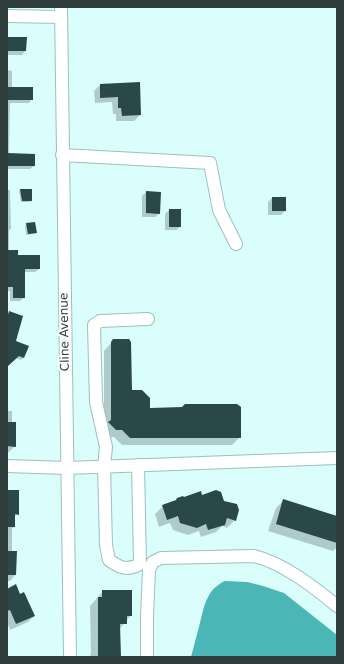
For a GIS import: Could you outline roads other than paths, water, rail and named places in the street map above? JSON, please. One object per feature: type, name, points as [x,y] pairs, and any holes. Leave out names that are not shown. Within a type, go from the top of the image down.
[{"type":"street","points":[[7,16],[61,12]]},
{"type":"street","name":"Cline Avenue","points":[[61,12],[70,657]]},
{"type":"street","points":[[62,155],[210,163],[219,210],[236,244]]},
{"type":"street","points":[[148,319],[100,321],[94,325],[96,402],[106,447],[104,467],[106,545],[109,560],[118,567],[132,568],[145,566],[161,558],[254,556],[266,559],[289,572],[320,591],[337,606]]},
{"type":"street","points":[[7,466],[67,468],[337,458]]},
{"type":"street","points":[[138,465],[145,566],[149,570],[147,657]]},
{"type":"water","points":[[225,581],[247,582],[284,593],[337,635],[337,657],[191,657],[207,599],[210,593],[219,584]]}]
